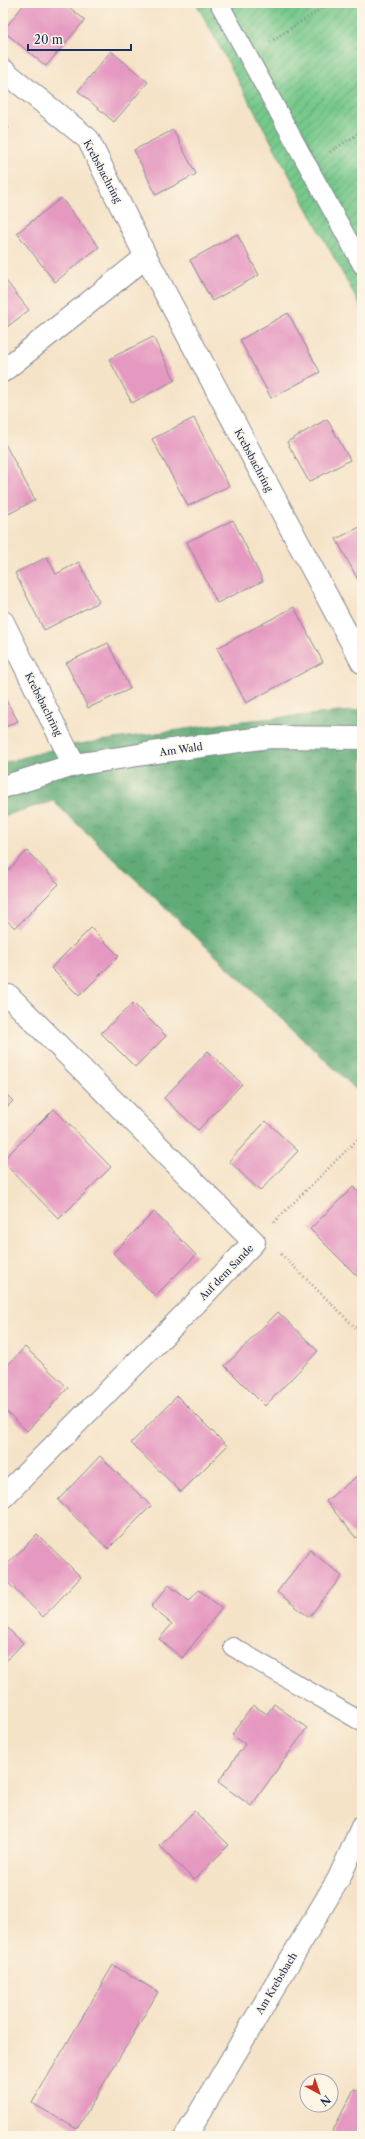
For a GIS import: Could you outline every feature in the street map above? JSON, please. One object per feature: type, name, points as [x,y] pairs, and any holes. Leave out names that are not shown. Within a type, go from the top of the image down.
[{"type":"street","name":"Krebsbachring","points":[[3,70],[88,139],[146,258],[362,662]]},
{"type":"street","points":[[3,371],[146,258]]},
{"type":"street","name":"Krebsbachring","points":[[3,622],[74,766]]},
{"type":"street","name":"Am Wald","points":[[3,787],[74,766],[164,751],[270,737],[362,738]]},
{"type":"street","name":"Auf dem Sande","points":[[3,1497],[189,1310],[254,1242],[9,996]]},
{"type":"street","name":"Am Krebsbach","points":[[186,2136],[339,1878],[362,1827]]},
{"type":"lane","points":[[219,3],[362,265]]},
{"type":"lane","points":[[234,1647],[362,1722]]},
{"type":"path","points":[[248,56],[330,3]]},
{"type":"path","points":[[308,166],[362,131]]},
{"type":"path","points":[[254,1242],[362,1135]]},
{"type":"path","points":[[254,1242],[272,1245],[362,1334]]},
{"type":"green space","points":[[196,3],[362,3],[362,309]]},
{"type":"green space","points":[[362,710],[362,1095],[53,801],[3,816],[3,763],[65,746],[242,721]]},
{"type":"building","points":[[25,3],[64,3],[85,20],[46,66],[3,31]]},
{"type":"building","points":[[111,51],[148,82],[114,122],[78,91]]},
{"type":"building","points":[[3,121],[9,128],[3,133]]},
{"type":"building","points":[[173,130],[196,174],[156,195],[134,150]]},
{"type":"building","points":[[61,198],[99,247],[55,282],[17,233]]},
{"type":"building","points":[[237,234],[259,275],[212,301],[190,260]]},
{"type":"building","points":[[3,277],[29,310],[3,330]]},
{"type":"building","points":[[288,313],[320,372],[271,398],[240,340]]},
{"type":"building","points":[[153,337],[175,380],[132,403],[109,359]]},
{"type":"building","points":[[194,418],[229,486],[188,506],[152,439]]},
{"type":"building","points":[[327,419],[350,460],[309,482],[287,442]]},
{"type":"building","points":[[4,442],[35,500],[3,517],[3,443]]},
{"type":"building","points":[[233,520],[263,581],[217,603],[187,542]]},
{"type":"building","points":[[362,526],[362,587],[336,539]]},
{"type":"building","points":[[47,557],[56,574],[79,562],[99,602],[44,630],[15,573]]},
{"type":"building","points":[[294,607],[323,662],[246,703],[217,648]]},
{"type":"building","points":[[108,643],[130,689],[88,708],[66,663]]},
{"type":"building","points":[[3,695],[18,721],[3,728]]},
{"type":"building","points":[[27,851],[59,884],[15,928],[3,917],[3,876]]},
{"type":"building","points":[[91,928],[119,956],[79,996],[51,968]]},
{"type":"building","points":[[133,1003],[166,1036],[135,1067],[101,1033]]},
{"type":"building","points":[[208,1051],[242,1084],[198,1130],[164,1098]]},
{"type":"building","points":[[3,1091],[13,1101],[3,1111]]},
{"type":"building","points":[[54,1109],[111,1167],[59,1219],[3,1162],[3,1160]]},
{"type":"building","points":[[266,1121],[298,1151],[260,1191],[229,1161]]},
{"type":"building","points":[[353,1187],[362,1196],[362,1281],[310,1229]]},
{"type":"building","points":[[154,1212],[196,1255],[155,1296],[113,1253]]},
{"type":"building","points":[[278,1312],[318,1351],[265,1406],[225,1366]]},
{"type":"building","points":[[25,1347],[68,1388],[27,1431],[3,1408],[3,1370]]},
{"type":"building","points":[[177,1396],[227,1446],[181,1492],[131,1443]]},
{"type":"building","points":[[100,1456],[151,1506],[108,1549],[58,1500]]},
{"type":"building","points":[[362,1472],[362,1533],[356,1538],[326,1501]]},
{"type":"building","points":[[37,1534],[81,1577],[43,1617],[3,1578],[3,1569]]},
{"type":"building","points":[[310,1550],[342,1576],[309,1617],[277,1592]]},
{"type":"building","points":[[169,1585],[189,1601],[199,1590],[222,1608],[182,1658],[159,1639],[172,1624],[151,1607]]},
{"type":"building","points":[[3,1624],[23,1643],[3,1664]]},
{"type":"building","points":[[274,1704],[307,1728],[251,1806],[218,1782],[245,1744],[232,1735],[253,1705],[267,1714]]},
{"type":"building","points":[[194,1811],[229,1845],[194,1880],[160,1846]]},
{"type":"building","points":[[113,1965],[158,1992],[77,2129],[32,2103]]},
{"type":"building","points":[[354,2089],[362,2093],[362,2136],[330,2136]]}]
